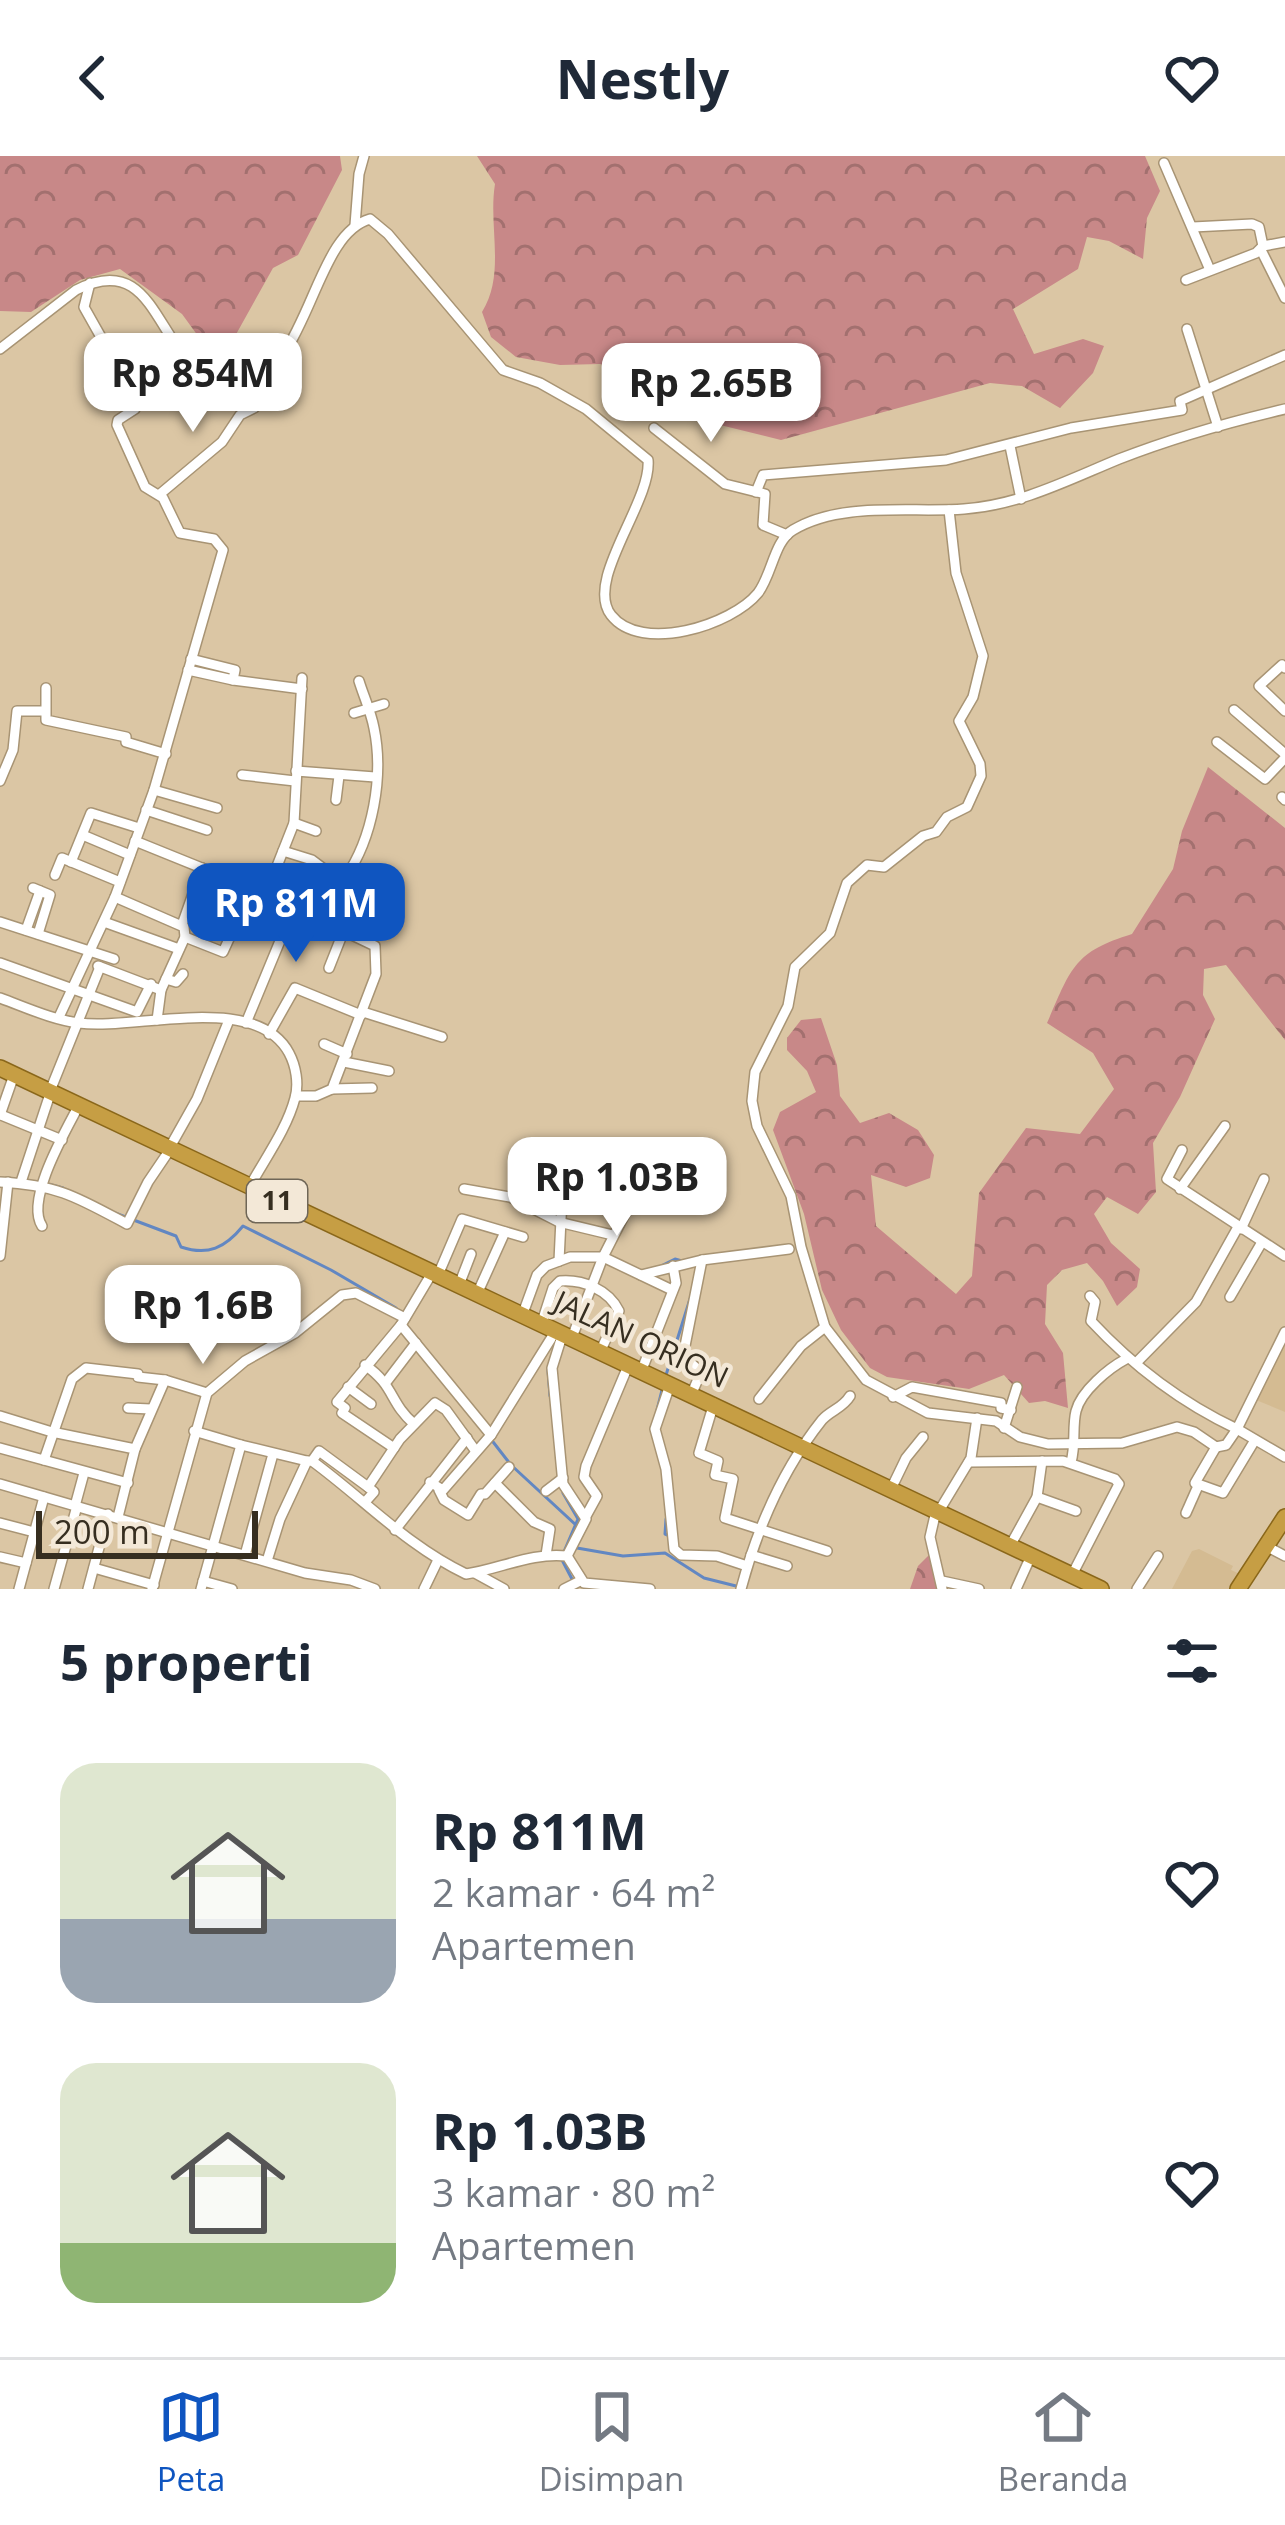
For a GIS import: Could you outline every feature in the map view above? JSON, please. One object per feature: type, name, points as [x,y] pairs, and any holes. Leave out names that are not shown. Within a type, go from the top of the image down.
[{"type":"highway","name":"JALAN ORION","points":[[7,1072],[803,1447]]},
{"type":"highway","name":"11","points":[[803,1447],[1101,1589]]},
{"type":"highway","points":[[1238,1589],[1285,1516]]},
{"type":"street","points":[[355,225],[358,174],[364,156]]},
{"type":"street","points":[[1164,163],[1210,270]]},
{"type":"street","points":[[0,349],[90,283],[110,280],[136,289],[187,360],[224,385],[242,391],[261,382],[283,357],[334,255],[355,225],[365,219],[377,223],[503,370],[540,383],[586,409],[648,460],[647,480],[606,581],[607,607],[616,620],[651,636],[705,624],[737,610],[761,590],[787,535],[830,517],[950,510],[1021,499],[1141,451],[1285,409]]},
{"type":"street","points":[[1193,227],[1259,227],[1262,249],[1285,298]]},
{"type":"street","points":[[1186,280],[1285,242]]},
{"type":"street","points":[[59,1017],[115,897],[154,790],[223,550],[214,539],[181,533],[160,494],[145,487],[117,425],[137,401],[84,307],[90,283]]},
{"type":"street","points":[[1187,329],[1218,427]]},
{"type":"street","points":[[756,493],[763,476],[946,460],[1071,428],[1182,410],[1180,401],[1285,355]]},
{"type":"street","points":[[160,494],[222,442],[239,415],[254,408],[265,395],[261,382]]},
{"type":"street","points":[[654,428],[725,484],[765,495],[763,525],[787,535]]},
{"type":"street","points":[[1010,446],[1021,499]]},
{"type":"street","points":[[950,510],[956,573],[983,652],[973,697],[959,721],[980,764],[979,783],[968,806],[947,817],[936,832],[922,836],[884,867],[867,865],[853,873],[830,933],[795,967],[788,1006],[754,1072],[758,1126],[790,1196],[824,1327],[859,1373],[928,1414],[996,1421],[1039,1442],[1122,1443],[1177,1427],[1216,1447],[1226,1445],[1237,1429],[1285,1332]]},
{"type":"street","points":[[184,937],[223,952],[233,928],[244,930],[264,893],[294,823],[302,683],[233,680],[235,670],[190,664]]},
{"type":"street","points":[[1285,668],[1274,670],[1258,686],[1285,711]]},
{"type":"street","points":[[344,884],[369,831],[375,777],[376,743],[359,682]]},
{"type":"street","points":[[46,688],[46,720],[104,730],[166,754]]},
{"type":"street","points":[[354,713],[384,704]]},
{"type":"street","points":[[1217,742],[1266,779],[1285,756],[1234,710]]},
{"type":"street","points":[[0,782],[13,750],[17,711],[45,711]]},
{"type":"street","points":[[298,735],[312,735]]},
{"type":"street","points":[[242,775],[375,777]]},
{"type":"street","points":[[336,800],[339,776]]},
{"type":"street","points":[[154,790],[217,808]]},
{"type":"street","points":[[146,810],[207,830]]},
{"type":"street","points":[[71,862],[91,812],[139,828]]},
{"type":"street","points":[[294,823],[316,831]]},
{"type":"street","points":[[85,836],[130,855]]},
{"type":"street","points":[[135,841],[374,944],[376,974],[332,1089]]},
{"type":"street","points":[[283,850],[312,860],[344,884],[351,901],[329,968]]},
{"type":"street","points":[[56,875],[62,858],[120,883]]},
{"type":"street","points":[[0,963],[139,1012],[179,950],[182,925],[202,868]]},
{"type":"street","points":[[192,895],[218,909],[229,879]]},
{"type":"street","points":[[32,932],[50,895],[37,890]]},
{"type":"street","points":[[115,897],[182,925]]},
{"type":"street","points":[[246,1023],[259,974],[294,908]]},
{"type":"street","points":[[0,936],[2,922],[89,957],[100,967],[159,985],[176,982],[183,974]]},
{"type":"street","points":[[104,922],[179,950]]},
{"type":"street","points":[[89,957],[114,959]]},
{"type":"street","points":[[21,1180],[50,1091],[100,967]]},
{"type":"street","points":[[157,1020],[159,985]]},
{"type":"street","points":[[269,1034],[296,988],[362,1014],[442,1037]]},
{"type":"street","points":[[0,998],[76,1023],[209,1016],[246,1023],[284,1044],[292,1058],[296,1096],[249,1188]]},
{"type":"street","points":[[0,1256],[4,1182],[44,1182],[127,1224],[197,1099],[229,1020]]},
{"type":"street","points":[[324,1044],[346,1058],[388,1071]]},
{"type":"street","points":[[7,1072],[0,1116],[62,1140]]},
{"type":"street","points":[[296,1096],[372,1088]]},
{"type":"street","points":[[42,1226],[36,1208],[79,1105]]},
{"type":"street","points":[[1180,1189],[1225,1126]]},
{"type":"street","points":[[1182,1150],[1166,1177],[1285,1256]]},
{"type":"street","points":[[1071,1462],[1081,1401],[1107,1371],[1131,1360],[1196,1302],[1264,1179]]},
{"type":"street","points":[[464,1189],[525,1202],[559,1222],[613,1235]]},
{"type":"street","points":[[559,1261],[562,1198]]},
{"type":"street","points":[[395,1530],[489,1437],[591,1286],[631,1202]]},
{"type":"street","points":[[394,1448],[342,1413],[345,1408],[337,1402],[435,1274],[462,1219],[523,1237]]},
{"type":"street","points":[[477,1294],[505,1232]]},
{"type":"street","points":[[1230,1297],[1262,1242]]},
{"type":"street","points":[[641,1275],[697,1261],[789,1249]]},
{"type":"street","points":[[459,1285],[471,1254]]},
{"type":"street","points":[[522,1316],[542,1270],[585,1256],[603,1257],[670,1289]]},
{"type":"street","points":[[692,1393],[701,1372],[682,1355],[697,1261]]},
{"type":"street","points":[[650,1589],[574,1584],[569,1551],[597,1496],[584,1477],[586,1466],[634,1369],[656,1340],[677,1279],[674,1266]]},
{"type":"street","points":[[534,1282],[554,1288],[567,1280],[591,1286],[619,1306],[600,1353]]},
{"type":"street","points":[[554,1288],[558,1333],[552,1368],[562,1478],[569,1497],[586,1516]]},
{"type":"street","points":[[94,1568],[153,1587],[207,1393],[240,1364],[295,1334],[314,1313],[342,1294],[356,1293],[399,1321],[489,1437]]},
{"type":"street","points":[[1090,1296],[1095,1302],[1091,1322],[1131,1360],[1179,1396],[1285,1457]]},
{"type":"street","points":[[759,1399],[800,1346],[824,1327]]},
{"type":"street","points":[[387,1381],[414,1345]]},
{"type":"street","points":[[365,1365],[387,1381],[399,1408],[414,1424]]},
{"type":"street","points":[[44,1460],[72,1379],[86,1368],[165,1380],[207,1393]]},
{"type":"street","points":[[88,1589],[165,1380]]},
{"type":"street","points":[[668,1384],[655,1429],[666,1469],[674,1549],[681,1555],[787,1566]]},
{"type":"street","points":[[348,1387],[371,1404]]},
{"type":"street","points":[[893,1397],[912,1387],[1000,1403],[1001,1408],[1011,1410]]},
{"type":"street","points":[[1004,1428],[1017,1387]]},
{"type":"street","points":[[742,1586],[760,1529],[803,1447],[824,1418],[850,1396]]},
{"type":"street","points":[[368,1487],[394,1448],[435,1403],[446,1410],[475,1450]]},
{"type":"street","points":[[714,1403],[700,1455],[718,1461],[715,1475],[733,1480],[725,1518],[827,1551]]},
{"type":"street","points":[[128,1408],[151,1409]]},
{"type":"street","points":[[0,1416],[136,1449]]},
{"type":"street","points":[[976,1418],[969,1462],[937,1512],[930,1541],[942,1585],[979,1589]]},
{"type":"street","points":[[194,1431],[309,1461],[366,1501],[395,1530],[466,1574],[569,1551]]},
{"type":"street","points":[[891,1490],[906,1458],[923,1437]]},
{"type":"street","points":[[435,1486],[467,1438]]},
{"type":"street","points":[[1198,1486],[1223,1493],[1255,1440]]},
{"type":"street","points":[[232,1589],[202,1585],[241,1445]]},
{"type":"street","points":[[1186,1513],[1196,1481],[1216,1447]]},
{"type":"street","points":[[0,1448],[128,1483]]},
{"type":"street","points":[[267,1561],[280,1519],[309,1461],[319,1451],[374,1492],[366,1501]]},
{"type":"street","points":[[244,1555],[273,1454]]},
{"type":"street","points":[[1010,1546],[1037,1497],[1042,1461]]},
{"type":"street","points":[[969,1462],[1071,1462],[1119,1484],[1072,1575]]},
{"type":"street","points":[[435,1486],[440,1496],[468,1515],[508,1467]]},
{"type":"street","points":[[54,1589],[84,1473]]},
{"type":"street","points":[[546,1491],[562,1478]]},
{"type":"street","points":[[495,1483],[534,1522],[550,1529],[546,1555]]},
{"type":"street","points":[[0,1484],[375,1589]]},
{"type":"street","points":[[19,1589],[44,1497]]},
{"type":"street","points":[[1037,1497],[1076,1511]]},
{"type":"street","points":[[0,1522],[34,1532]]},
{"type":"street","points":[[1266,1546],[1285,1556]]},
{"type":"street","points":[[1031,1556],[1017,1586],[1032,1589]]},
{"type":"street","points":[[1137,1589],[1158,1556]]},
{"type":"street","points":[[0,1557],[26,1563]]},
{"type":"street","points":[[424,1589],[438,1560]]},
{"type":"street","points":[[475,1573],[504,1589]]},
{"type":"shaded area","points":[[1285,1343],[1285,1412],[1256,1400]]},
{"type":"shaded area","points":[[1199,1549],[1242,1575],[1233,1589],[1172,1589],[1192,1551]]},
{"type":"green space","points":[[0,156],[340,156],[342,170],[298,255],[273,268],[229,347],[206,347],[182,314],[120,269],[80,280],[31,312],[0,311]]},
{"type":"green space","points":[[477,156],[1145,156],[1160,191],[1147,218],[1143,259],[1109,241],[1087,237],[1078,269],[1013,309],[1034,354],[1083,339],[1104,346],[1093,373],[1060,408],[1022,386],[990,383],[781,440],[716,424],[671,400],[645,376],[600,364],[560,365],[516,357],[491,337],[482,312],[495,266],[495,184]]},
{"type":"green space","points":[[1208,767],[1285,828],[1285,1040],[1226,965],[1204,969],[1203,995],[1215,1019],[1153,1143],[1156,1192],[1138,1214],[1107,1197],[1094,1214],[1111,1243],[1140,1269],[1137,1287],[1117,1306],[1087,1263],[1062,1270],[1047,1285],[1045,1324],[1063,1353],[1068,1408],[1045,1401],[1029,1403],[1004,1375],[969,1389],[887,1377],[870,1368],[841,1330],[822,1290],[804,1214],[773,1130],[780,1112],[816,1092],[807,1071],[787,1050],[787,1038],[801,1020],[821,1018],[837,1065],[840,1096],[860,1123],[889,1113],[918,1130],[934,1155],[930,1178],[906,1187],[871,1175],[876,1226],[956,1294],[972,1276],[979,1193],[1026,1128],[1080,1134],[1114,1089],[1093,1053],[1047,1023],[1076,965],[1097,948],[1132,934],[1173,869],[1182,831]]},
{"type":"green space","points":[[929,1555],[937,1589],[910,1589],[918,1566]]},
{"type":"waterway","points":[[44,1183],[63,1188]]},
{"type":"waterway","points":[[115,1213],[176,1236],[181,1247],[200,1251],[223,1245],[243,1226],[396,1308]]},
{"type":"waterway","points":[[663,1265],[682,1261]]},
{"type":"waterway","points":[[666,1375],[690,1299]]},
{"type":"waterway","points":[[548,1370],[550,1396]]},
{"type":"waterway","points":[[657,1410],[662,1390]]},
{"type":"waterway","points":[[490,1438],[511,1465],[576,1525]]},
{"type":"waterway","points":[[563,1493],[578,1519],[563,1554]]},
{"type":"waterway","points":[[666,1519],[665,1534],[670,1536]]},
{"type":"waterway","points":[[577,1548],[623,1556],[665,1553],[704,1578],[736,1586]]},
{"type":"waterway","points":[[561,1558],[573,1581]]}]
